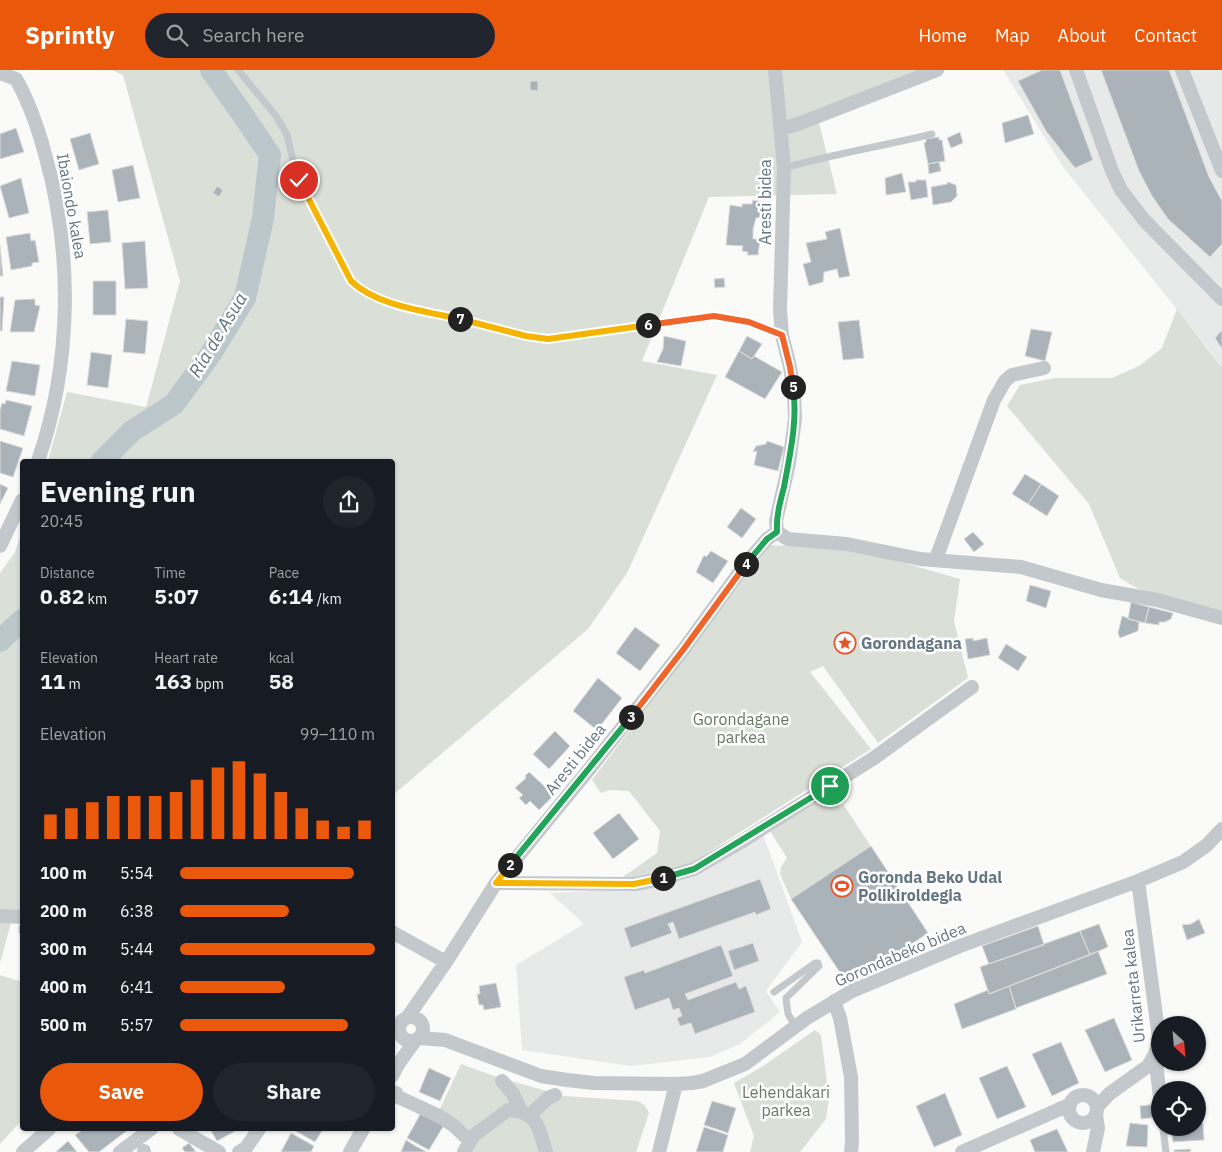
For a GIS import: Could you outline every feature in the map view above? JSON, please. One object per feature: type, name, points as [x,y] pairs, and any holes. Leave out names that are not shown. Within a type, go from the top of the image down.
[{"type":"street","name":"Aresti bidea","points":[[395,1070],[399,1063],[407,1028],[427,991],[496,883],[597,760],[683,650],[748,562],[767,539],[777,532],[776,521],[795,419],[794,392],[782,335],[780,310],[784,168],[776,70]]},
{"type":"street","points":[[781,129],[937,70]]},
{"type":"street","points":[[1076,70],[1112,171],[1121,190],[1144,220],[1219,291]]},
{"type":"street","points":[[1182,70],[1222,171]]},
{"type":"street","name":"Ibaiondo kalea","points":[[0,73],[16,80],[28,102],[41,138],[50,172],[61,230],[65,273],[64,332],[57,388],[39,459]]},
{"type":"street","points":[[936,559],[994,400],[1001,387],[1012,375],[1044,368]]},
{"type":"street","points":[[0,546],[20,504]]},
{"type":"street","points":[[777,532],[788,539],[847,544],[920,559],[1021,567],[1101,590],[1157,600],[1222,618]]},
{"type":"street","points":[[496,883],[634,884],[694,869],[741,842],[874,758],[972,687]]},
{"type":"street","name":"Gorondabeko bidea","points":[[407,1028],[445,1040],[524,1070],[550,1077],[594,1083],[676,1084],[703,1081],[745,1064],[834,1001],[852,991],[960,946],[1138,881],[1184,862],[1207,845],[1222,829]]},
{"type":"street","name":"Urikarreta kalea","points":[[1138,881],[1156,1016]]},
{"type":"street","points":[[0,916],[20,917]]},
{"type":"street","points":[[395,934],[446,962]]},
{"type":"street","points":[[834,1001],[840,1018],[851,1077],[852,1148]]},
{"type":"street","name":"Urikarreta kalea","points":[[1097,1111],[1109,1094],[1148,1066],[1151,1061]]},
{"type":"street","name":"Urikarreta kalea","points":[[1084,1095],[1132,1078]]},
{"type":"street","points":[[502,1081],[525,1113],[538,1126],[546,1152]]},
{"type":"street","points":[[659,1152],[676,1084]]},
{"type":"street","points":[[395,1093],[396,1096],[438,1115],[452,1125],[467,1146],[473,1136],[508,1110],[525,1113],[555,1095]]},
{"type":"street","points":[[1093,1152],[1098,1128],[1097,1111],[1092,1099],[1084,1095],[1075,1098],[1069,1110],[1072,1119],[1080,1123],[1090,1122],[1097,1111]]},
{"type":"street","points":[[962,1152],[1048,1114],[1069,1110]]},
{"type":"street","points":[[22,1152],[47,1131]]},
{"type":"street","points":[[120,1152],[148,1131]]},
{"type":"street","points":[[182,1131],[219,1152]]},
{"type":"street","points":[[239,1152],[246,1148],[259,1131]]},
{"type":"street","points":[[350,1152],[363,1131]]},
{"type":"lane","points":[[238,70],[276,116],[287,134],[296,174],[351,281],[360,290],[378,299],[526,336],[548,339],[714,316],[749,322],[782,335]]},
{"type":"lane","points":[[784,168],[932,134]]},
{"type":"lane","points":[[774,992],[815,963],[818,963],[819,966],[786,998],[788,1014],[796,1027]]},
{"type":"lane","points":[[1164,1136],[1166,1152]]},
{"type":"shaded area","points":[[1003,70],[1222,70],[1222,368],[1063,167]]},
{"type":"shaded area","points":[[763,834],[802,942],[766,991],[780,1012],[740,1044],[710,1057],[631,1066],[522,1050],[516,965],[584,924],[550,893],[635,889]]},
{"type":"green space","points":[[112,70],[920,70],[816,111],[837,194],[709,197],[642,361],[717,375],[627,573],[588,629],[395,793],[395,459],[49,459],[67,392],[146,407],[180,281],[123,75]]},
{"type":"green space","points":[[1177,309],[1222,368],[1222,619],[1157,600],[1120,578],[1089,504],[1007,406],[1020,385],[1055,378],[1112,378],[1139,366],[1162,348]]},
{"type":"green space","points":[[20,538],[20,923],[11,923],[0,963],[0,573],[15,552]]},
{"type":"green space","name":"Gorondagane parkea","points":[[769,545],[856,549],[960,579],[954,621],[968,678],[878,743],[823,666],[810,672],[871,749],[690,864],[645,878],[623,877],[657,853],[660,831],[629,791],[610,790],[601,793],[592,780]]},
{"type":"green space","name":"Goronda Beko Udal Polikiroldegia","points":[[829,791],[840,807],[843,804],[928,933],[849,986],[791,899],[780,874],[781,867],[787,858],[770,831]]},
{"type":"green space","points":[[0,975],[20,981],[20,1122],[0,1144]]},
{"type":"green space","name":"Lehendakari parkea","points":[[815,1030],[821,1035],[829,1098],[826,1119],[800,1152],[750,1152],[754,1136],[734,1083],[763,1066]]},
{"type":"green space","points":[[461,1064],[494,1076],[564,1096],[639,1102],[649,1113],[636,1152],[464,1152],[473,1136],[437,1115]]},
{"type":"building","points":[[1042,70],[1060,70],[1093,160],[1075,168],[1046,131],[1018,81]]},
{"type":"building","points":[[1101,70],[1169,70],[1209,177],[1222,201],[1222,244],[1210,257],[1168,219],[1152,196],[1139,171]]},
{"type":"building","points":[[530,81],[538,81],[538,91],[530,90]]},
{"type":"building","points":[[1028,115],[1034,134],[1005,143],[1002,123]]},
{"type":"building","points":[[16,128],[24,152],[0,159],[0,134]]},
{"type":"building","points":[[960,132],[963,143],[951,148],[947,138]]},
{"type":"building","points":[[90,133],[99,164],[79,170],[70,139]]},
{"type":"building","points":[[939,137],[939,140],[942,140],[945,161],[928,164],[924,143],[926,139]]},
{"type":"building","points":[[939,162],[941,171],[929,174],[928,164]]},
{"type":"building","points":[[133,165],[140,198],[118,202],[112,170]]},
{"type":"building","points":[[902,173],[906,192],[886,195],[885,178]]},
{"type":"building","points":[[21,178],[29,213],[9,218],[0,186]]},
{"type":"building","points":[[916,180],[926,180],[928,197],[911,200],[908,182],[916,182]]},
{"type":"building","points":[[948,182],[956,185],[957,196],[951,202],[933,205],[931,187],[947,184]]},
{"type":"building","points":[[217,186],[223,190],[219,197],[213,193]]},
{"type":"building","points":[[753,200],[764,202],[762,217],[756,218],[753,229],[753,239],[760,239],[758,255],[747,255],[748,252],[742,251],[743,246],[726,245],[730,205],[742,207],[742,204],[752,204]]},
{"type":"building","points":[[108,210],[111,242],[90,244],[87,212]]},
{"type":"building","points":[[840,228],[850,276],[839,278],[837,269],[824,272],[823,282],[809,286],[803,264],[811,262],[806,243],[827,239],[825,232]]},
{"type":"building","points":[[30,233],[31,241],[35,240],[39,262],[32,263],[32,266],[11,270],[6,237]]},
{"type":"building","points":[[145,241],[148,288],[125,289],[122,243]]},
{"type":"building","points":[[0,245],[3,276],[0,276]]},
{"type":"building","points":[[724,278],[725,287],[715,288],[714,279]]},
{"type":"building","points":[[93,281],[116,281],[116,315],[93,315]]},
{"type":"building","points":[[0,297],[4,297],[2,331],[0,331]]},
{"type":"building","points":[[35,299],[35,305],[40,306],[34,332],[10,332],[15,300]]},
{"type":"building","points":[[126,319],[148,321],[145,354],[123,352]]},
{"type":"building","points":[[859,320],[864,358],[843,360],[838,322]]},
{"type":"building","points":[[1031,329],[1052,332],[1045,361],[1025,356]]},
{"type":"building","points":[[1222,330],[1222,349],[1215,338]]},
{"type":"building","points":[[664,336],[686,341],[681,366],[657,362],[663,349]]},
{"type":"building","points":[[747,336],[762,344],[752,359],[739,351]]},
{"type":"building","points":[[739,351],[752,359],[754,356],[782,372],[765,399],[725,377]]},
{"type":"building","points":[[91,352],[112,355],[108,388],[87,385]]},
{"type":"building","points":[[12,361],[40,365],[35,396],[6,391]]},
{"type":"building","points":[[6,400],[32,406],[24,436],[0,429],[0,410],[2,403],[5,404]]},
{"type":"building","points":[[0,441],[23,448],[13,477],[0,473]]},
{"type":"building","points":[[767,441],[784,447],[778,471],[754,465],[757,451],[753,452],[756,446],[766,444]]},
{"type":"building","points":[[1025,474],[1041,484],[1028,504],[1012,494]]},
{"type":"building","points":[[0,484],[8,488],[0,504]]},
{"type":"building","points":[[1041,484],[1059,496],[1047,516],[1028,504]]},
{"type":"building","points":[[741,508],[756,519],[742,538],[727,527]]},
{"type":"building","points":[[973,532],[984,544],[974,552],[964,539]]},
{"type":"building","points":[[711,551],[728,561],[713,583],[696,572],[704,555],[706,557]]},
{"type":"building","points":[[1030,585],[1051,591],[1046,608],[1026,601]]},
{"type":"building","points":[[1131,602],[1149,607],[1145,623],[1128,619]]},
{"type":"building","points":[[1149,607],[1173,613],[1171,619],[1159,622],[1159,625],[1145,623]]},
{"type":"building","points":[[1122,616],[1139,622],[1138,631],[1120,638],[1118,633]]},
{"type":"building","points":[[635,627],[660,645],[640,671],[616,653]]},
{"type":"building","points":[[973,638],[973,641],[987,638],[990,655],[968,659],[965,639]]},
{"type":"building","points":[[1006,644],[1027,657],[1018,671],[998,658]]},
{"type":"building","points":[[598,678],[622,698],[597,730],[573,711]]},
{"type":"building","points":[[555,731],[570,746],[549,769],[533,754]]},
{"type":"building","points":[[529,772],[554,795],[539,810],[530,801],[526,805],[519,798],[523,795],[515,788],[526,778],[525,776]]},
{"type":"building","points":[[619,813],[639,839],[613,859],[593,833]]},
{"type":"building","name":"Goronda Beko Udal Polikiroldegia","points":[[871,846],[928,933],[849,986],[791,899]]},
{"type":"building","points":[[760,879],[771,909],[756,915],[755,912],[679,939],[673,922],[668,924],[672,933],[631,948],[624,928]]},
{"type":"building","points":[[1199,919],[1205,933],[1187,940],[1182,925],[1191,924]]},
{"type":"building","points":[[1099,924],[1108,947],[1090,955],[1080,931]]},
{"type":"building","points":[[1038,926],[1044,945],[989,964],[982,946]]},
{"type":"building","points":[[1080,931],[1090,955],[989,994],[980,967]]},
{"type":"building","points":[[753,943],[759,961],[734,970],[728,951]]},
{"type":"building","points":[[721,945],[733,976],[685,994],[688,1000],[736,982],[739,989],[746,986],[755,1012],[695,1034],[691,1023],[680,1026],[677,1018],[682,1016],[679,1008],[673,1010],[669,998],[635,1010],[624,977],[644,970],[645,973]]},
{"type":"building","points":[[1098,951],[1107,974],[1016,1008],[1009,986]]},
{"type":"building","points":[[496,983],[501,1007],[484,1010],[483,1005],[479,1005],[477,994],[480,994],[479,986]]},
{"type":"building","points":[[1009,986],[1016,1009],[962,1029],[954,1004],[988,990],[989,994]]},
{"type":"building","points":[[1114,1018],[1132,1060],[1105,1072],[1085,1030]]},
{"type":"building","points":[[1061,1042],[1079,1083],[1052,1096],[1032,1054]]},
{"type":"building","points":[[1007,1066],[1026,1107],[997,1119],[979,1078]]},
{"type":"building","points":[[429,1068],[451,1078],[440,1101],[419,1092]]},
{"type":"building","points":[[945,1093],[962,1135],[934,1147],[916,1106]]},
{"type":"building","points":[[712,1101],[736,1108],[728,1133],[704,1125]]},
{"type":"building","points":[[1151,1105],[1151,1118],[1141,1119],[1140,1106]]},
{"type":"building","points":[[421,1113],[444,1125],[429,1150],[407,1138]]},
{"type":"building","points":[[1130,1123],[1148,1125],[1147,1147],[1126,1146]]},
{"type":"building","points":[[704,1127],[728,1135],[723,1152],[696,1152]]},
{"type":"building","points":[[1057,1129],[1068,1152],[1035,1152],[1030,1140]]},
{"type":"building","points":[[81,1131],[126,1131],[99,1152],[89,1152],[75,1135]]},
{"type":"building","points":[[211,1131],[235,1131],[217,1141]]},
{"type":"building","points":[[296,1131],[322,1131],[315,1142]]},
{"type":"building","points":[[291,1133],[314,1146],[311,1152],[281,1152]]},
{"type":"building","points":[[1172,1136],[1204,1136],[1204,1140],[1173,1142]]},
{"type":"building","points":[[406,1140],[417,1147],[427,1152],[401,1152]]},
{"type":"building","points":[[68,1141],[77,1152],[56,1152]]},
{"type":"building","points":[[189,1143],[196,1152],[185,1152],[182,1148]]},
{"type":"building","points":[[1191,1149],[1190,1152],[1174,1152],[1174,1150]]},
{"type":"waterway","name":"Ría de Asua","points":[[104,459],[132,431],[174,404],[210,355],[245,298],[263,218],[270,155],[211,70]]},
{"type":"waterway","name":"Ría de Asua","points":[[0,641],[20,622]]},
{"type":"place","name":"Gorondagana","points":[[845,643]]},
{"type":"place","name":"Goronda Beko Udal Polikiroldegia","points":[[842,886]]},
{"type":"route","points":[[299,180],[351,281],[360,290],[378,299],[526,336],[548,339],[714,316],[749,322],[782,335],[794,392],[795,419],[776,521],[777,532],[767,539],[748,562],[683,650],[496,883],[634,884],[694,869],[830,786]]}]
